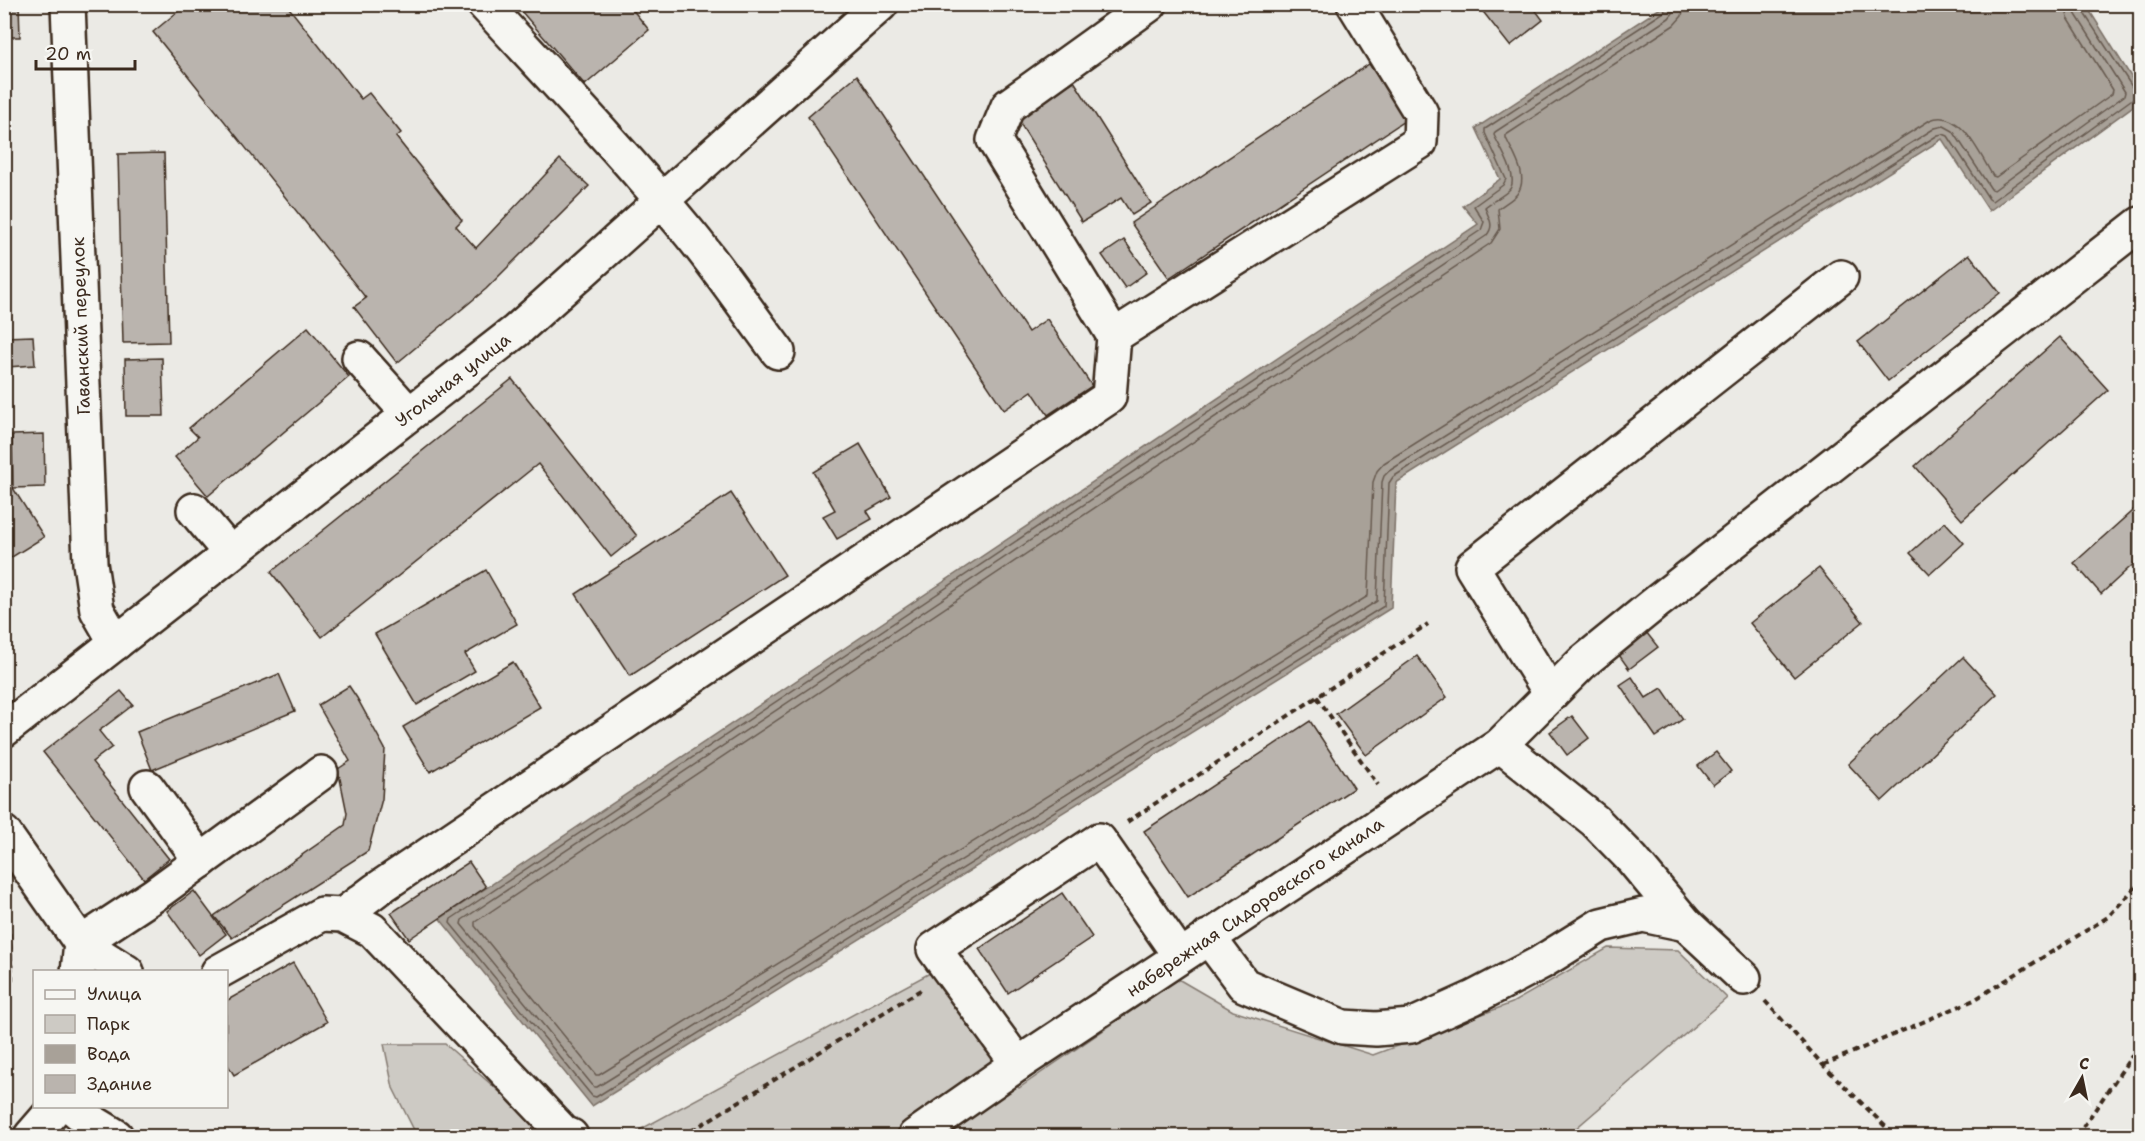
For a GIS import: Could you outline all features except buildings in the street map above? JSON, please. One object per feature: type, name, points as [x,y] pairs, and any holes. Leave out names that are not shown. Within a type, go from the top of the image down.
[{"type":"street","name":"Гаванский переулок","points":[[68,4],[90,563],[97,610],[116,643]]},
{"type":"street","points":[[484,4],[662,200],[778,352]]},
{"type":"street","name":"Угольная улица","points":[[4,730],[516,331],[881,4]]},
{"type":"street","points":[[343,915],[1109,397],[1114,336],[994,140],[1008,106],[1150,4]]},
{"type":"street","points":[[1114,336],[1420,142],[1421,113],[1354,4]]},
{"type":"street","name":"набережная Сидоровского канала","points":[[915,1137],[1018,1064],[1500,745],[1583,662],[2140,224]]},
{"type":"street","points":[[1551,694],[1472,567],[1840,277]]},
{"type":"street","points":[[359,358],[409,414]]},
{"type":"street","points":[[194,510],[230,554]]},
{"type":"street","points":[[1500,745],[1595,821],[1632,858],[1686,924],[1744,978]]},
{"type":"street","points":[[79,957],[154,895],[321,773]]},
{"type":"street","points":[[147,787],[201,861]]},
{"type":"street","points":[[4,833],[79,957],[121,970]]},
{"type":"street","points":[[1018,1064],[934,950],[1099,840],[1180,956]]},
{"type":"street","points":[[222,970],[322,914],[343,915],[372,930],[564,1133],[571,1137]]},
{"type":"street","points":[[1208,937],[1244,985],[1343,1027],[1376,1029],[1411,1026],[1473,998],[1540,963],[1601,926],[1643,915],[1686,924]]},
{"type":"street","points":[[31,1137],[56,1108]]},
{"type":"street","points":[[72,1108],[116,1137]]},
{"type":"path","points":[[1099,840],[1428,624]]},
{"type":"path","points":[[1317,697],[1397,812]]},
{"type":"path","points":[[1822,1065],[1974,1000],[2108,917],[2140,882]]},
{"type":"path","points":[[4,913],[9,926],[12,979],[4,999]]},
{"type":"path","points":[[683,1137],[951,972]]},
{"type":"path","points":[[1744,978],[1822,1065],[1895,1137]]},
{"type":"path","points":[[2077,1137],[2140,1044]]},
{"type":"green space","points":[[1608,948],[1678,950],[1727,998],[1567,1136],[635,1136],[632,1134],[930,973],[1019,1088],[1178,979],[1233,1011],[1373,1055],[1512,1003]]},
{"type":"green space","points":[[384,1044],[445,1044],[550,1136],[417,1136],[393,1088]]},
{"type":"water","points":[[1665,5],[2086,5],[2140,91],[2140,101],[1989,211],[1942,139],[1396,483],[1391,608],[592,1106],[440,919],[1478,224],[1463,206],[1500,179],[1476,128]]}]
